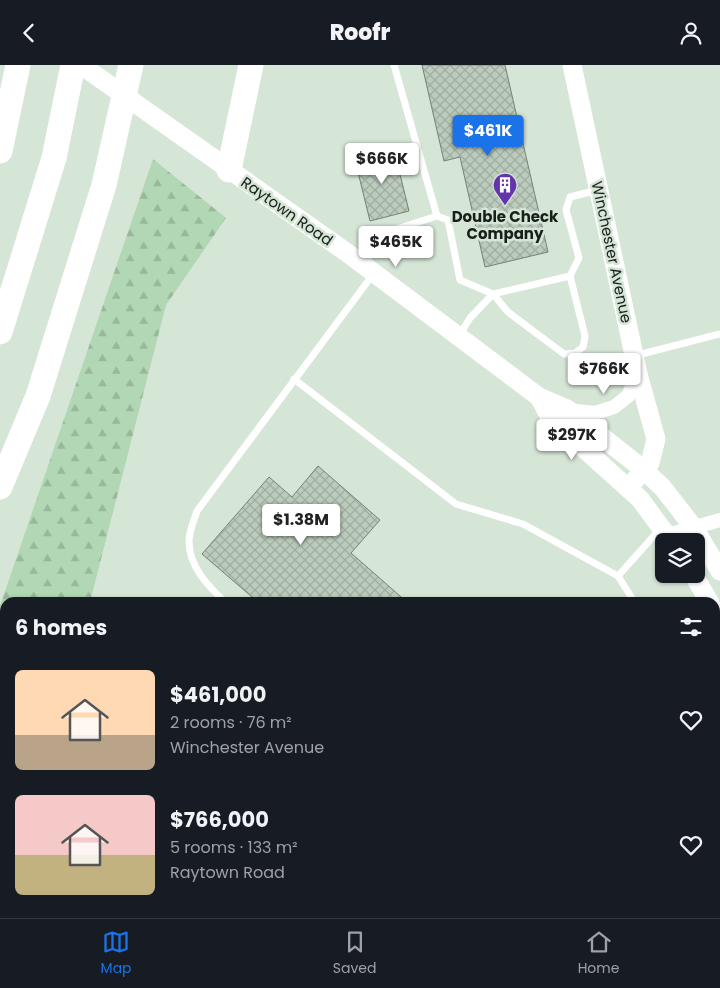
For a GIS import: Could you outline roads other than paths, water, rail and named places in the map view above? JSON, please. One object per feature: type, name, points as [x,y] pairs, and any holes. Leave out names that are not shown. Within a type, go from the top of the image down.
[{"type":"highway","points":[[0,150],[18,65]]},
{"type":"highway","points":[[0,332],[54,158],[73,65]]},
{"type":"highway","points":[[0,487],[38,396],[104,185],[131,65]]},
{"type":"highway","points":[[229,170],[251,65]]},
{"type":"main road","name":"Raytown Road","points":[[81,65],[368,269],[539,397],[567,409],[644,470],[663,488],[694,528],[720,571]]},
{"type":"main road","name":"Winchester Avenue","points":[[572,65],[636,365],[656,439],[650,463],[628,488]]},
{"type":"main road","name":"Raytown Road","points":[[539,397],[550,419],[640,499],[665,533]]},
{"type":"main road","points":[[698,583],[706,597]]},
{"type":"street","points":[[567,409],[595,413],[614,407],[628,397],[636,365]]},
{"type":"street","points":[[674,533],[720,520]]},
{"type":"lane","points":[[394,65],[437,217]]},
{"type":"lane","points":[[220,597],[203,579],[192,560],[189,540],[197,511],[294,379],[368,269],[387,232],[437,217],[448,220],[460,280],[493,295],[508,312],[564,353],[575,353],[583,347],[585,336],[570,276],[579,258],[566,210],[570,197],[598,190]]},
{"type":"lane","points":[[459,337],[470,318],[493,295],[570,276]]},
{"type":"lane","points":[[636,365],[720,334]]},
{"type":"lane","points":[[294,379],[456,504],[523,524],[618,576],[631,597]]},
{"type":"lane","points":[[618,576],[655,544]]},
{"type":"place","name":"Double Check Company","points":[[505,206]]}]
